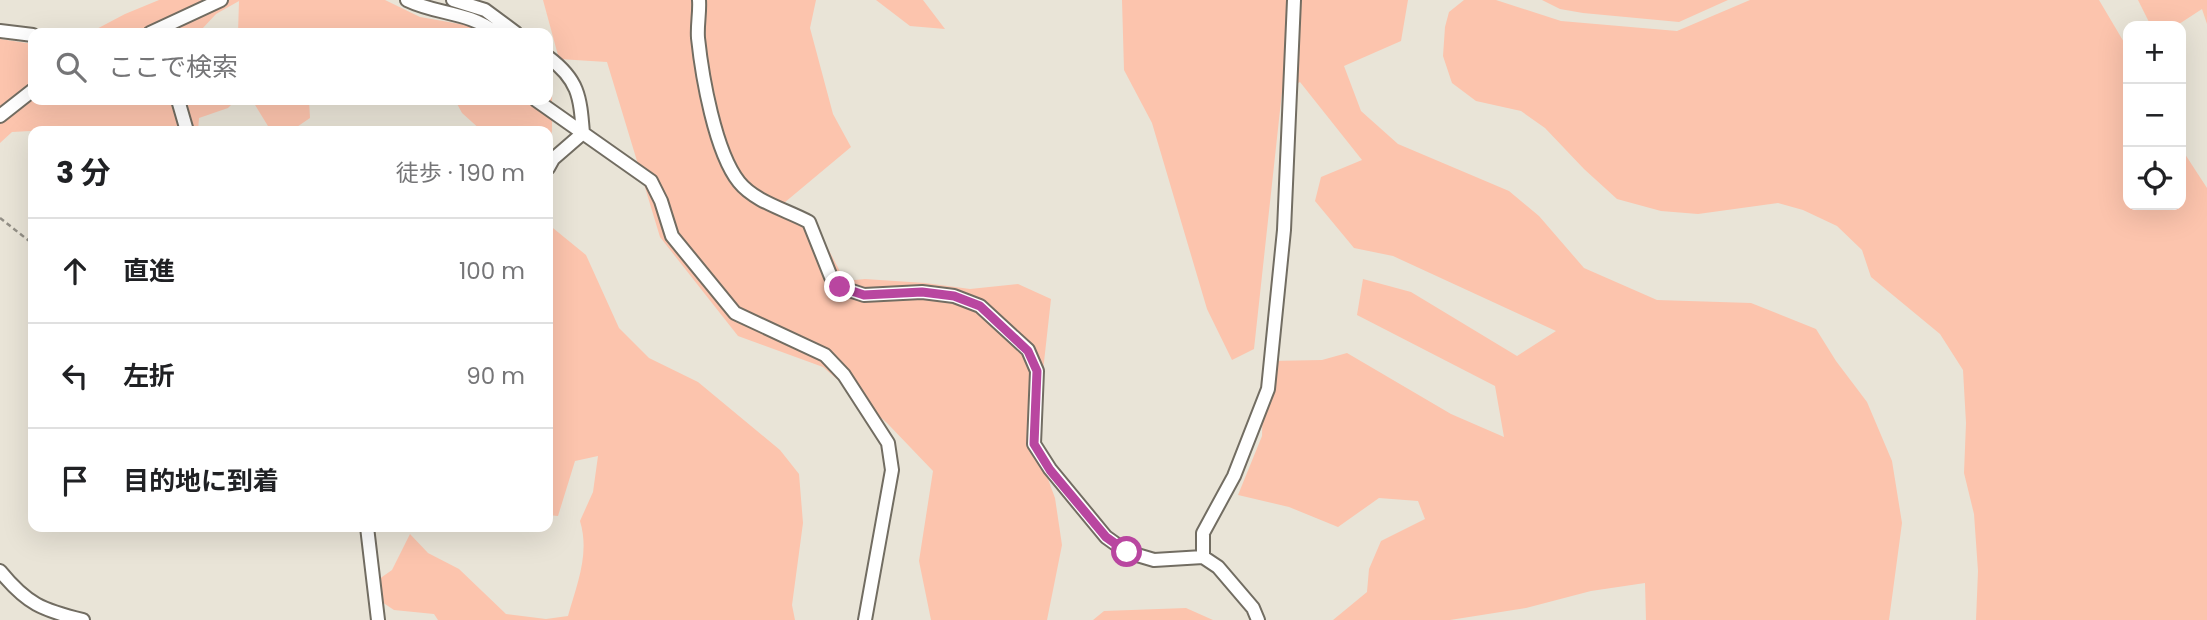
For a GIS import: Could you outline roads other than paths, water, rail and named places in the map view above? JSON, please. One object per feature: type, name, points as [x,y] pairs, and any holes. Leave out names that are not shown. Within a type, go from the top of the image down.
[{"type":"street","points":[[161,28],[221,0]]},
{"type":"street","points":[[407,0],[419,6],[481,21],[490,28]]},
{"type":"street","points":[[453,0],[485,10],[509,28]]},
{"type":"street","points":[[699,0],[698,36],[710,110],[720,144],[739,182],[757,197],[809,222],[831,276],[840,287],[864,295],[922,292],[954,296],[980,306],[1028,351],[1037,371],[1034,444],[1050,470],[1106,537],[1127,552],[1154,560],[1203,557],[1227,577],[1253,608],[1258,620]]},
{"type":"street","points":[[1203,557],[1203,533],[1234,476],[1268,389],[1283,230],[1294,0]]},
{"type":"street","points":[[0,31],[28,34]]},
{"type":"street","points":[[553,61],[564,69],[580,98],[583,133]]},
{"type":"street","points":[[0,116],[28,94]]},
{"type":"street","points":[[179,105],[186,126]]},
{"type":"street","points":[[543,105],[651,181],[661,201],[672,236],[735,313],[825,355],[844,375],[888,443],[892,470],[865,620]]},
{"type":"street","points":[[553,159],[583,133]]},
{"type":"street","points":[[368,532],[379,620]]},
{"type":"street","points":[[0,571],[19,594],[48,612],[83,620]]}]
